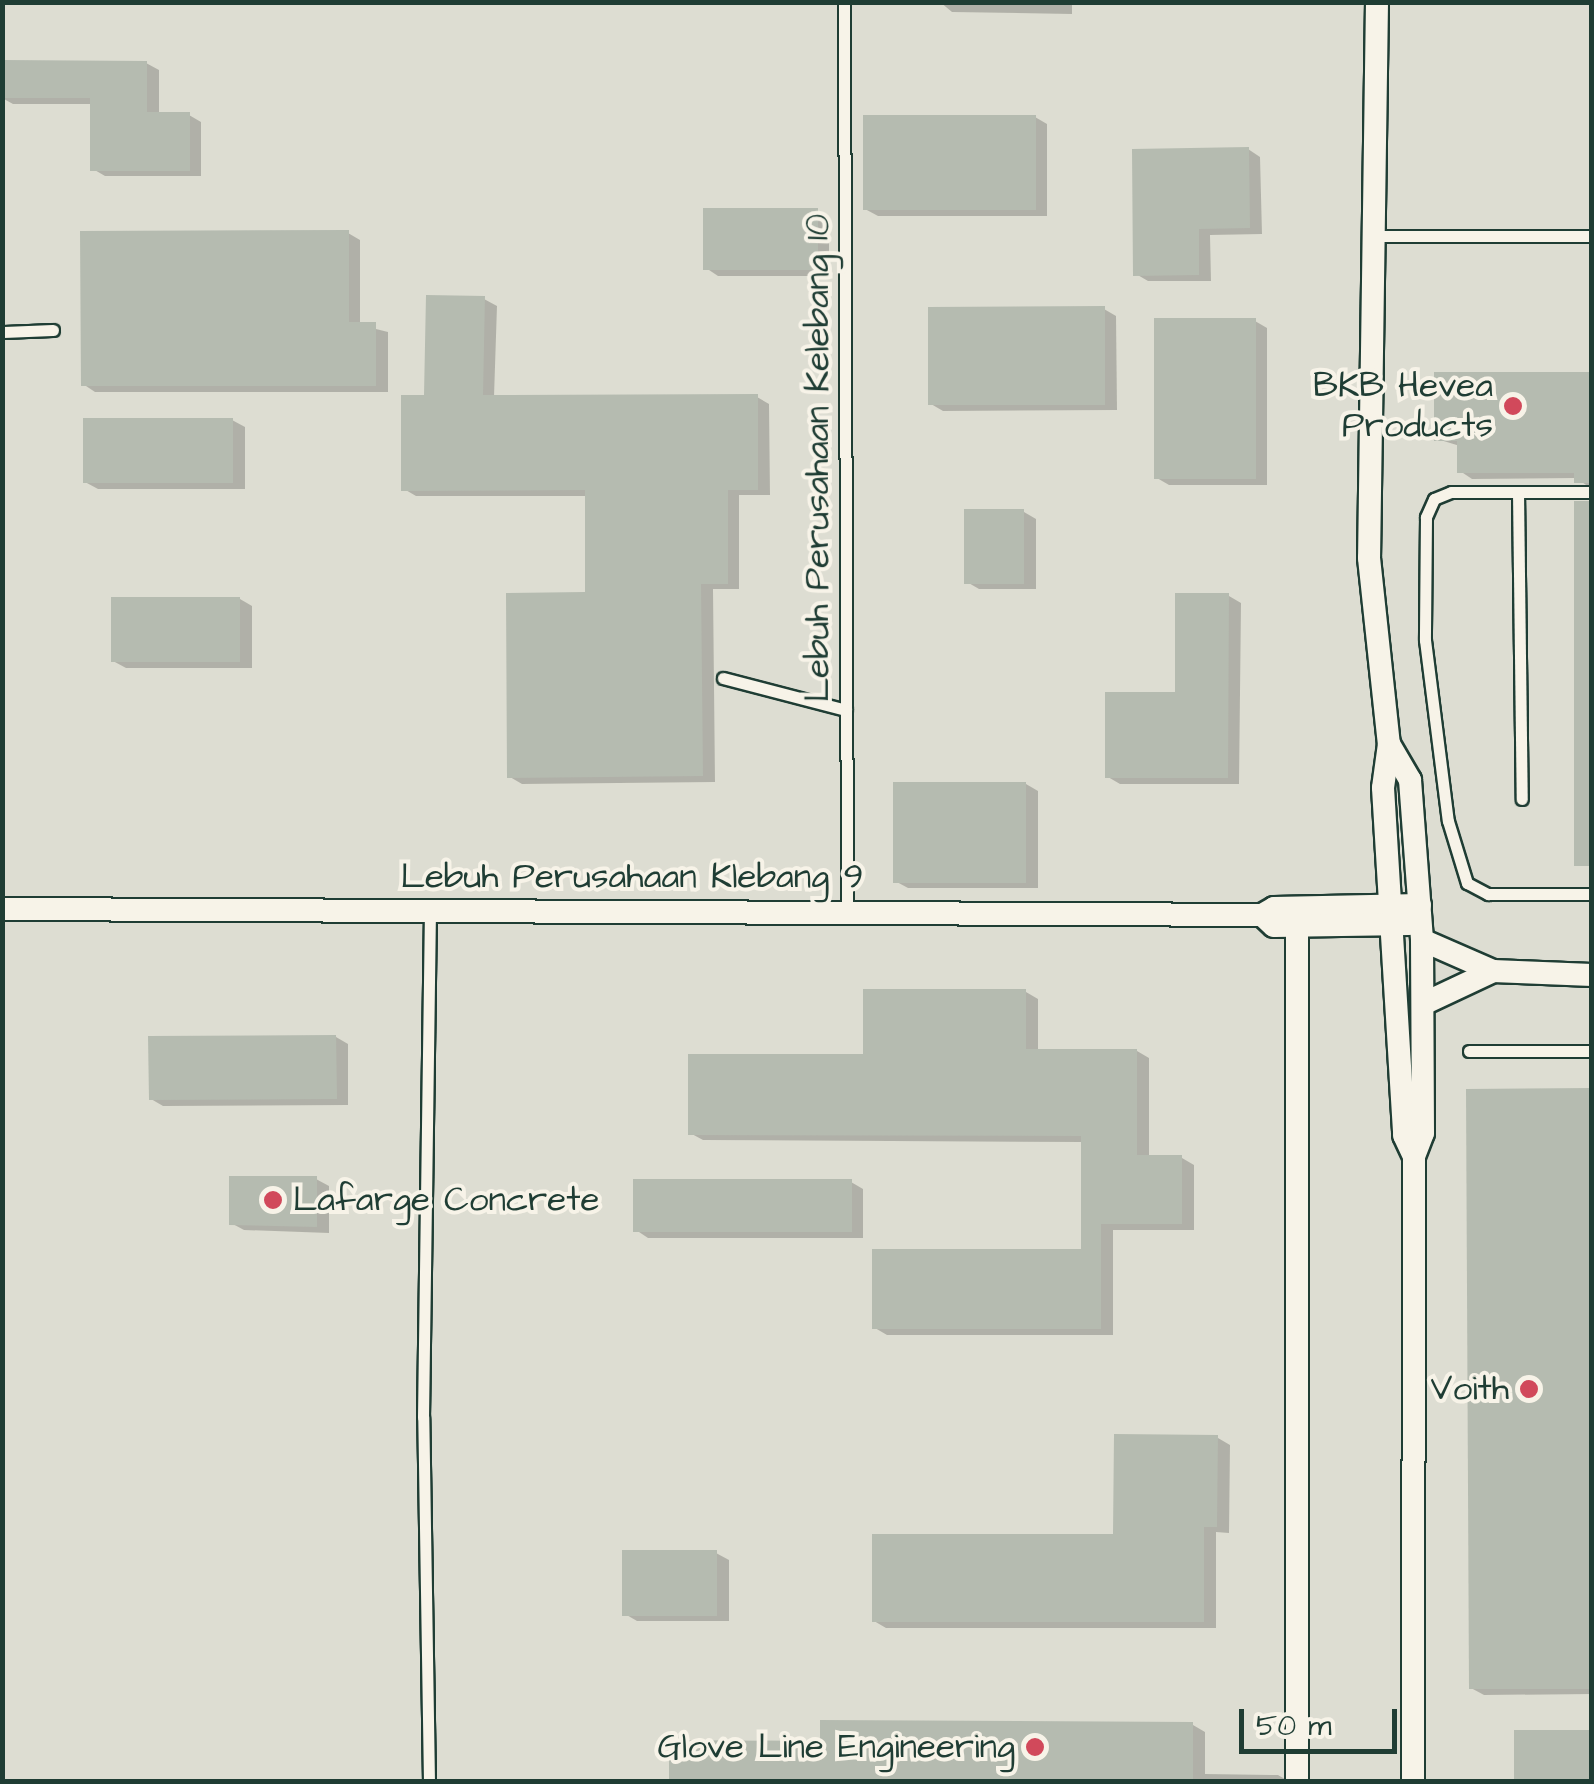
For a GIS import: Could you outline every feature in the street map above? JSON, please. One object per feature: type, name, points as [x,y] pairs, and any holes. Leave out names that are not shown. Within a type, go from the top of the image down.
[{"type":"street","points":[[1377,2],[1378,236],[1368,558],[1388,744],[1383,788],[1394,914],[1404,1135],[1414,1156]]},
{"type":"street","points":[[1388,744],[1410,780],[1421,923],[1423,1133],[1414,1156],[1413,1782]]},
{"type":"street","name":"Lebuh Perusahaan Klebang 9","points":[[2,909],[1262,916],[1274,908],[1394,914],[1421,923]]},
{"type":"street","name":"Lebuh Perusahaan Klebang 9","points":[[1262,916],[1274,926],[1394,914]]},
{"type":"street","points":[[1421,923],[1493,970]]},
{"type":"street","points":[[1297,925],[1297,1782]]},
{"type":"street","points":[[1422,1004],[1493,970],[1592,975]]},
{"type":"lane","name":"Lebuh Perusahaan Kelebang 10","points":[[844,2],[847,912]]},
{"type":"lane","points":[[1378,236],[1592,236]]},
{"type":"lane","points":[[2,332],[52,330]]},
{"type":"lane","points":[[1518,492],[1522,799]]},
{"type":"lane","points":[[1592,492],[1442,494],[1426,517],[1425,640],[1448,821],[1467,883],[1480,893],[1592,894]]},
{"type":"lane","points":[[723,678],[846,710]]},
{"type":"lane","points":[[429,1782],[423,1398],[430,911]]},
{"type":"lane","points":[[1469,1050],[1592,1051]]},
{"type":"shaded area","points":[[3,3],[1591,3],[1591,1781],[3,1781]]},
{"type":"building","points":[[2,60],[147,61],[147,112],[190,112],[190,171],[90,171],[90,98],[2,98]]},
{"type":"building","points":[[863,115],[1036,115],[1036,210],[863,210]]},
{"type":"building","points":[[1249,147],[1250,228],[1199,229],[1199,275],[1133,276],[1132,149]]},
{"type":"building","points":[[703,208],[818,208],[818,270],[703,270]]},
{"type":"building","points":[[349,230],[349,322],[376,322],[376,386],[81,386],[80,231]]},
{"type":"building","points":[[426,295],[485,296],[483,395],[758,394],[758,490],[728,490],[728,584],[701,584],[703,776],[507,778],[506,593],[585,592],[585,490],[401,491],[401,395],[424,395]]},
{"type":"building","points":[[1105,306],[1105,405],[928,405],[928,307]]},
{"type":"building","points":[[1154,318],[1256,318],[1256,479],[1154,479]]},
{"type":"building","name":"BKB Hevea Products","points":[[1434,372],[1592,372],[1592,483],[1574,483],[1574,473],[1457,473],[1457,441],[1434,441]]},
{"type":"building","points":[[83,418],[233,418],[233,483],[83,483]]},
{"type":"building","name":"BKB Hevea Products","points":[[1574,501],[1592,501],[1592,866],[1574,866]]},
{"type":"building","points":[[964,509],[1024,509],[1024,584],[964,584]]},
{"type":"building","points":[[1175,593],[1229,593],[1228,778],[1105,778],[1105,692],[1175,692]]},
{"type":"building","points":[[111,597],[240,597],[240,662],[111,662]]},
{"type":"building","points":[[893,782],[1026,782],[1026,883],[893,883]]},
{"type":"building","points":[[863,989],[1026,989],[1026,1049],[1137,1049],[1137,1155],[1182,1155],[1182,1224],[1101,1224],[1101,1329],[872,1329],[872,1249],[1081,1249],[1081,1136],[688,1135],[688,1054],[863,1054]]},
{"type":"building","points":[[336,1035],[337,1099],[149,1100],[148,1036]]},
{"type":"building","name":"Voith","points":[[1592,1088],[1592,1689],[1469,1689],[1466,1089]]},
{"type":"building","name":"Lafarge Concrete","points":[[229,1176],[317,1176],[317,1227],[229,1225]]},
{"type":"building","points":[[633,1179],[852,1179],[852,1232],[633,1232]]},
{"type":"building","points":[[1114,1434],[1218,1435],[1217,1527],[1204,1527],[1204,1622],[872,1622],[872,1534],[1113,1534]]},
{"type":"building","points":[[622,1550],[717,1550],[717,1616],[622,1616]]},
{"type":"building","name":"Glove Line Engineering","points":[[820,1720],[1193,1722],[1193,1782],[669,1782],[669,1740],[820,1741]]},
{"type":"building","points":[[1514,1730],[1592,1730],[1592,1782],[1514,1782]]},
{"type":"place","name":"BKB Hevea Products","points":[[1513,406]]},
{"type":"place","name":"Lafarge Concrete","points":[[273,1200]]},
{"type":"place","name":"Voith","points":[[1529,1389]]},
{"type":"place","name":"Glove Line Engineering","points":[[1035,1747]]}]
